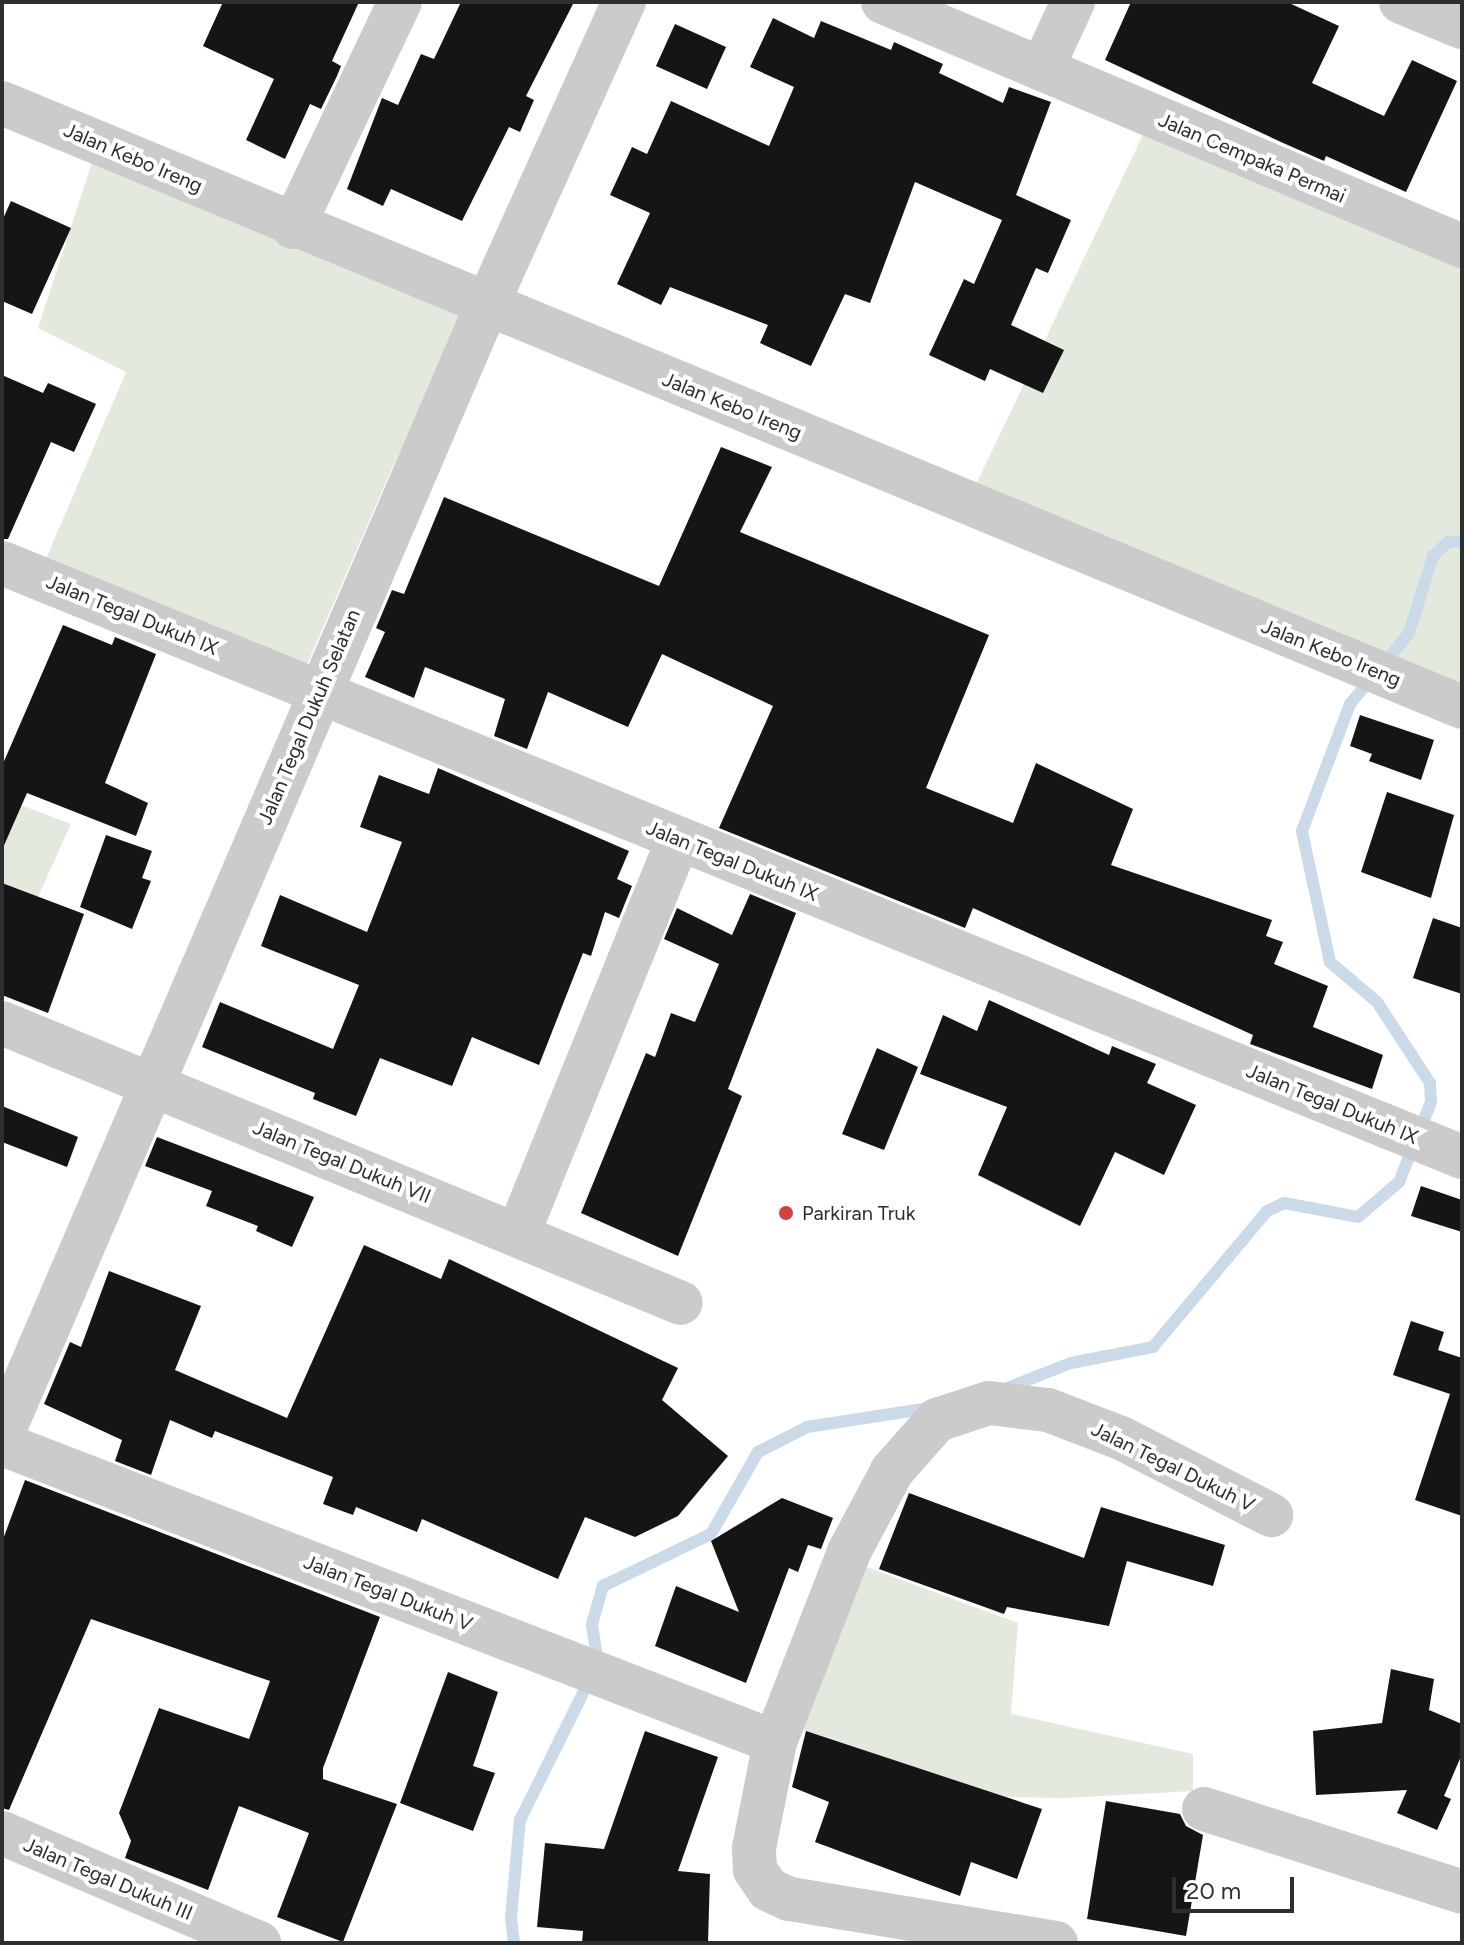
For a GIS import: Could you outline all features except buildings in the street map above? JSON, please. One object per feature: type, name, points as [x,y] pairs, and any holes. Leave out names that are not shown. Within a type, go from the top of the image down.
[{"type":"street","points":[[293,227],[400,2]]},
{"type":"street","name":"Jalan Tegal Dukuh Selatan","points":[[2,1435],[150,1084],[487,305],[624,2]]},
{"type":"street","name":"Jalan Cempaka Permai","points":[[883,2],[1462,246]]},
{"type":"street","points":[[1042,69],[1073,2]]},
{"type":"street","points":[[1401,2],[1462,27]]},
{"type":"street","name":"Jalan Kebo Ireng","points":[[2,103],[293,227],[1462,707]]},
{"type":"street","name":"Jalan Tegal Dukuh IX","points":[[2,563],[1462,1157]]},
{"type":"street","points":[[518,1234],[678,839]]},
{"type":"street","name":"Jalan Tegal Dukuh VII","points":[[2,1023],[681,1303]]},
{"type":"street","name":"Jalan Tegal Dukuh V","points":[[2,1444],[775,1742],[849,1552],[892,1471],[937,1420],[989,1403],[1048,1410],[1121,1438],[1271,1515]]},
{"type":"street","points":[[775,1742],[754,1848],[755,1870],[768,1889],[789,1899],[1056,1943]]},
{"type":"street","points":[[1204,1809],[1462,1892]]},
{"type":"street","name":"Jalan Tegal Dukuh III","points":[[2,1833],[259,1943]]},
{"type":"shaded area","points":[[1152,116],[1462,241],[1462,688],[968,501]]},
{"type":"shaded area","points":[[98,144],[478,290],[392,468],[299,683],[39,575],[126,372],[38,328]]},
{"type":"shaded area","points":[[2,798],[71,824],[2,976]]},
{"type":"shaded area","points":[[848,1560],[1018,1623],[1011,1714],[1193,1754],[1193,1791],[1066,1798],[992,1797],[788,1725]]},
{"type":"waterway","points":[[1383,665],[1409,633],[1433,556],[1448,542],[1462,541]]},
{"type":"waterway","points":[[1002,1390],[1071,1363],[1153,1347],[1267,1211],[1284,1203],[1358,1217],[1399,1182],[1431,1102],[1430,1083],[1377,1002],[1330,962],[1302,831],[1350,704],[1371,679]]},
{"type":"waterway","points":[[598,1663],[592,1624],[603,1586],[711,1534],[758,1452],[807,1427],[930,1408]]},
{"type":"waterway","points":[[514,1943],[511,1918],[520,1820],[590,1679]]},
{"type":"place","name":"Parkiran Truk","points":[[786,1213]]}]
